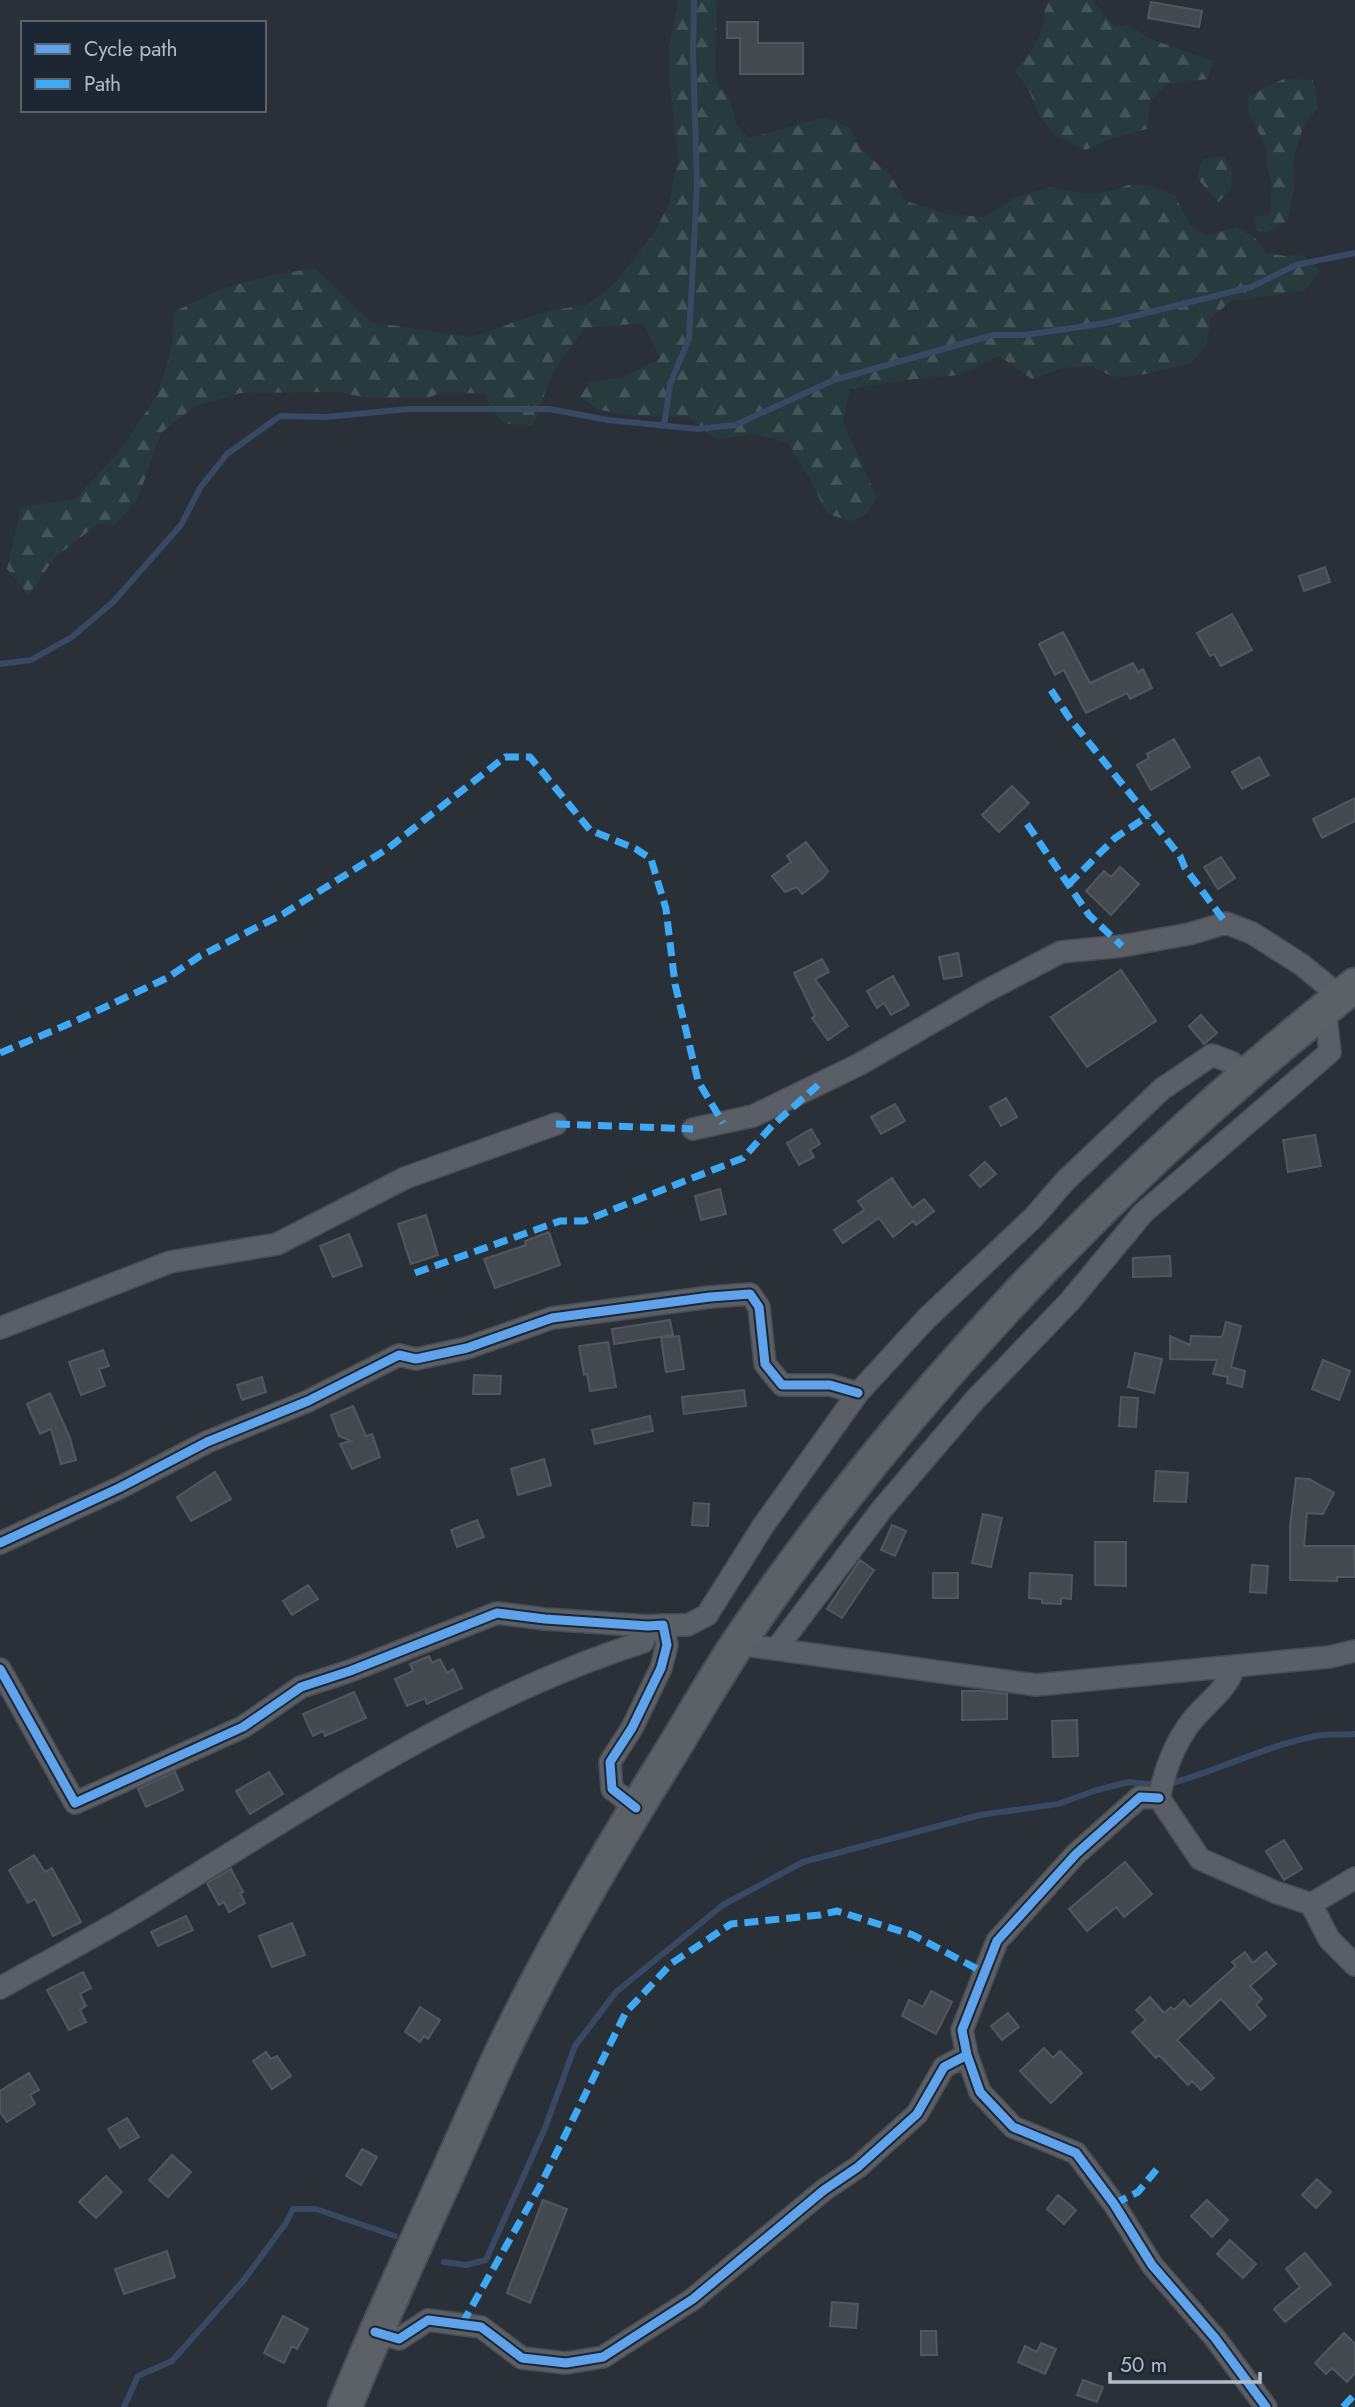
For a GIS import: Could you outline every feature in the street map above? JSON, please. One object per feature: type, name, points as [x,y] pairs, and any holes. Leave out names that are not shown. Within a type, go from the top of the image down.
[{"type":"main road","points":[[345,2407],[375,2332],[504,2048],[604,1859],[738,1644],[833,1513],[957,1361],[1147,1164],[1340,997]]},
{"type":"street","points":[[693,1129],[754,1116],[779,1104],[860,1064],[986,991],[1061,952],[1122,946],[1189,934],[1226,923],[1252,933],[1302,965],[1340,997],[1330,1052],[1143,1213],[1070,1301],[974,1401],[882,1509],[778,1648]]},
{"type":"street","points":[[0,1670],[75,1803],[243,1727],[301,1687],[350,1671],[496,1613],[545,1619],[688,1625],[707,1615],[763,1526],[858,1393],[927,1318],[1034,1217],[1065,1181],[1162,1089],[1212,1055],[1231,1062],[1249,1075]]},
{"type":"street","points":[[0,1328],[170,1262],[277,1244],[405,1178],[556,1124]]},
{"type":"street","points":[[0,1543],[119,1488],[207,1442],[308,1401],[399,1356],[416,1359],[467,1349],[552,1318],[750,1294],[759,1307],[765,1364],[782,1385],[830,1385],[858,1393]]},
{"type":"street","points":[[636,1808],[612,1789],[610,1762],[632,1728],[661,1668],[667,1645],[656,1625]]},
{"type":"street","points":[[0,1988],[133,1914],[289,1816],[429,1734],[590,1659],[643,1642],[656,1625]]},
{"type":"street","points":[[738,1644],[1036,1685],[1329,1657],[1355,1651]]},
{"type":"street","points":[[1235,1667],[1228,1684],[1188,1726],[1165,1770],[1159,1798],[1199,1859],[1275,1892],[1311,1904],[1329,1939],[1355,1965]]},
{"type":"street","points":[[1159,1798],[1140,1797],[1076,1854],[998,1941],[962,2030],[979,2092],[1013,2127],[1076,2153],[1114,2204],[1152,2264],[1215,2338],[1266,2407]]},
{"type":"street","points":[[1311,1904],[1355,1878]]},
{"type":"street","points":[[375,2332],[399,2339],[428,2320],[481,2327],[522,2358],[566,2363],[603,2357],[693,2300],[824,2190],[858,2167],[917,2113],[944,2067],[967,2055]]},
{"type":"green space","points":[[676,0],[717,0],[715,79],[730,98],[736,124],[749,138],[826,117],[849,127],[860,148],[890,175],[906,201],[947,214],[984,217],[1015,198],[1049,187],[1085,194],[1106,192],[1132,184],[1155,187],[1176,197],[1189,224],[1208,236],[1236,227],[1255,238],[1267,253],[1285,256],[1302,254],[1320,271],[1304,291],[1231,301],[1211,318],[1206,347],[1191,363],[1115,378],[1092,366],[1063,368],[1032,379],[999,356],[959,375],[850,389],[843,422],[877,498],[866,514],[852,521],[827,514],[812,482],[787,442],[752,434],[717,439],[689,417],[638,416],[599,410],[580,397],[590,382],[623,378],[660,358],[643,323],[586,328],[565,354],[552,376],[533,426],[513,425],[502,420],[484,394],[444,392],[427,398],[368,398],[339,392],[241,393],[195,406],[161,433],[138,498],[115,525],[98,524],[54,558],[29,595],[7,569],[21,507],[75,499],[119,452],[158,394],[172,346],[174,312],[221,289],[269,276],[315,268],[371,322],[471,337],[547,311],[586,305],[614,284],[654,233],[669,204],[678,156],[669,80],[669,45],[678,4]]},
{"type":"green space","points":[[1051,0],[1092,0],[1116,27],[1126,24],[1153,40],[1213,61],[1208,79],[1167,84],[1150,101],[1147,129],[1106,140],[1086,150],[1051,132],[1038,113],[1029,90],[1015,71],[1039,37],[1046,8]]},
{"type":"green space","points":[[1284,79],[1313,80],[1318,107],[1303,127],[1293,160],[1294,190],[1287,221],[1266,233],[1257,230],[1253,217],[1269,215],[1272,185],[1267,167],[1267,148],[1249,114],[1248,99],[1263,88]]},
{"type":"green space","points":[[1224,156],[1232,172],[1231,190],[1218,202],[1197,178],[1202,159]]},
{"type":"building","points":[[1151,2],[1202,11],[1199,27],[1148,18]]},
{"type":"building","points":[[727,22],[758,22],[758,43],[803,43],[803,74],[740,74],[740,38],[727,38]]},
{"type":"building","points":[[1325,567],[1330,582],[1304,591],[1299,576]]},
{"type":"building","points":[[1232,614],[1252,650],[1221,666],[1214,654],[1210,656],[1197,633]]},
{"type":"building","points":[[1063,632],[1090,683],[1133,663],[1138,672],[1143,669],[1152,688],[1130,699],[1127,693],[1086,713],[1064,670],[1055,675],[1039,644]]},
{"type":"building","points":[[1174,739],[1190,767],[1151,790],[1137,765],[1149,758],[1147,754]]},
{"type":"building","points":[[1259,757],[1269,775],[1242,789],[1232,772]]},
{"type":"building","points":[[1012,786],[1029,803],[999,832],[982,815]]},
{"type":"building","points":[[1355,798],[1355,821],[1322,838],[1313,819]]},
{"type":"building","points":[[806,842],[828,871],[802,894],[797,887],[785,892],[772,876],[791,862],[787,856]]},
{"type":"building","points":[[1221,857],[1235,878],[1218,889],[1204,867]]},
{"type":"building","points":[[1120,867],[1139,884],[1111,915],[1086,891],[1104,871],[1111,877]]},
{"type":"building","points":[[958,953],[962,976],[944,979],[939,957]]},
{"type":"building","points":[[822,959],[829,972],[815,979],[848,1026],[828,1040],[812,1018],[815,1016],[794,973]]},
{"type":"building","points":[[1121,970],[1156,1021],[1087,1067],[1051,1017]]},
{"type":"building","points":[[893,976],[909,1005],[891,1015],[884,1003],[877,1008],[867,991]]},
{"type":"building","points":[[1201,1015],[1217,1033],[1204,1044],[1189,1026]]},
{"type":"building","points":[[1006,1098],[1017,1117],[1001,1126],[990,1107]]},
{"type":"building","points":[[895,1104],[905,1121],[881,1134],[871,1117]]},
{"type":"building","points":[[811,1129],[820,1144],[810,1150],[814,1157],[799,1165],[787,1143]]},
{"type":"building","points":[[1315,1135],[1321,1166],[1288,1172],[1283,1140]]},
{"type":"building","points":[[985,1162],[996,1174],[980,1187],[970,1175]]},
{"type":"building","points":[[892,1178],[912,1208],[924,1199],[934,1211],[916,1225],[913,1221],[893,1237],[879,1218],[843,1243],[834,1230],[864,1210],[858,1201]]},
{"type":"building","points":[[720,1189],[726,1214],[701,1220],[695,1196]]},
{"type":"building","points":[[426,1215],[438,1255],[411,1264],[398,1224]]},
{"type":"building","points":[[549,1232],[560,1265],[495,1288],[484,1259],[526,1245],[525,1241]]},
{"type":"building","points":[[349,1234],[362,1266],[333,1277],[320,1246]]},
{"type":"building","points":[[1170,1256],[1171,1276],[1133,1277],[1133,1258]]},
{"type":"building","points":[[670,1320],[673,1335],[614,1344],[612,1329]]},
{"type":"building","points":[[1226,1322],[1241,1326],[1231,1367],[1245,1371],[1242,1387],[1227,1383],[1228,1377],[1213,1374],[1217,1360],[1170,1359],[1170,1336],[1190,1345],[1191,1336],[1222,1337]]},
{"type":"building","points":[[679,1336],[684,1369],[666,1372],[661,1338]]},
{"type":"building","points":[[608,1342],[616,1387],[590,1391],[579,1346]]},
{"type":"building","points":[[103,1350],[109,1366],[99,1369],[105,1386],[81,1395],[69,1362]]},
{"type":"building","points":[[1135,1353],[1162,1359],[1154,1393],[1128,1387]]},
{"type":"building","points":[[1323,1360],[1350,1371],[1339,1400],[1312,1389]]},
{"type":"building","points":[[474,1375],[501,1376],[500,1394],[473,1394]]},
{"type":"building","points":[[262,1377],[266,1392],[242,1400],[237,1385]]},
{"type":"building","points":[[744,1390],[746,1406],[684,1414],[682,1397]]},
{"type":"building","points":[[50,1393],[70,1438],[76,1460],[61,1464],[51,1429],[40,1434],[27,1404]]},
{"type":"building","points":[[1121,1397],[1138,1398],[1136,1427],[1119,1426]]},
{"type":"building","points":[[353,1406],[366,1436],[372,1434],[380,1457],[352,1469],[340,1444],[351,1441],[339,1436],[331,1415]]},
{"type":"building","points":[[650,1416],[653,1431],[595,1444],[592,1430]]},
{"type":"building","points":[[544,1459],[551,1485],[518,1495],[511,1469]]},
{"type":"building","points":[[1156,1471],[1188,1473],[1186,1502],[1154,1501]]},
{"type":"building","points":[[215,1472],[231,1499],[191,1521],[177,1497]]},
{"type":"building","points":[[1296,1478],[1309,1479],[1334,1493],[1323,1514],[1307,1513],[1304,1546],[1354,1546],[1355,1577],[1337,1577],[1337,1581],[1290,1580],[1290,1527]]},
{"type":"building","points":[[694,1503],[709,1504],[708,1526],[692,1525]]},
{"type":"building","points":[[983,1514],[1002,1518],[991,1567],[972,1563]]},
{"type":"building","points":[[477,1520],[484,1537],[457,1547],[451,1530]]},
{"type":"building","points":[[892,1525],[906,1531],[895,1556],[881,1550]]},
{"type":"building","points":[[1095,1542],[1126,1542],[1126,1586],[1095,1585]]},
{"type":"building","points":[[860,1560],[874,1570],[842,1618],[827,1609]]},
{"type":"building","points":[[1252,1565],[1268,1566],[1266,1593],[1250,1592]]},
{"type":"building","points":[[933,1573],[958,1573],[958,1598],[933,1598]]},
{"type":"building","points":[[1030,1573],[1072,1575],[1071,1599],[1061,1598],[1061,1604],[1042,1603],[1042,1599],[1029,1598]]},
{"type":"building","points":[[308,1585],[318,1599],[292,1615],[283,1601]]},
{"type":"building","points":[[429,1656],[432,1663],[440,1659],[447,1673],[453,1669],[462,1688],[427,1704],[425,1698],[407,1706],[395,1679],[413,1671],[410,1664]]},
{"type":"building","points":[[962,1691],[1007,1694],[1007,1719],[962,1720]]},
{"type":"building","points":[[354,1692],[366,1718],[325,1736],[323,1731],[313,1736],[303,1714]]},
{"type":"building","points":[[1077,1720],[1078,1756],[1053,1757],[1052,1721]]},
{"type":"building","points":[[175,1772],[183,1790],[146,1807],[138,1789]]},
{"type":"building","points":[[269,1772],[283,1794],[250,1814],[236,1791]]},
{"type":"building","points":[[1284,1840],[1302,1869],[1284,1880],[1266,1851]]},
{"type":"building","points":[[34,1855],[45,1872],[52,1868],[81,1922],[53,1936],[35,1899],[28,1903],[9,1870]]},
{"type":"building","points":[[1125,1862],[1152,1894],[1124,1917],[1116,1907],[1087,1931],[1069,1909]]},
{"type":"building","points":[[231,1869],[243,1892],[240,1893],[245,1903],[229,1912],[224,1902],[219,1905],[207,1883]]},
{"type":"building","points":[[186,1916],[193,1930],[158,1946],[151,1932]]},
{"type":"building","points":[[292,1923],[305,1955],[272,1967],[259,1936]]},
{"type":"building","points":[[1245,1952],[1253,1963],[1266,1952],[1276,1964],[1250,1986],[1262,1999],[1256,2005],[1266,2016],[1250,2030],[1221,1999],[1177,2040],[1214,2078],[1201,2090],[1192,2081],[1188,2085],[1159,2055],[1156,2058],[1132,2032],[1146,2020],[1136,2010],[1150,1997],[1164,2013],[1171,2007],[1174,2010],[1184,2000],[1190,2007],[1236,1966],[1232,1962]]},
{"type":"building","points":[[83,1972],[91,1988],[80,1994],[86,2006],[80,2010],[86,2022],[69,2030],[47,1990]]},
{"type":"building","points":[[931,1991],[952,2002],[936,2034],[902,2016],[909,2000],[923,2007]]},
{"type":"building","points":[[420,2007],[440,2020],[428,2039],[424,2036],[420,2042],[405,2032]]},
{"type":"building","points":[[1008,2013],[1019,2027],[1002,2040],[991,2026]]},
{"type":"building","points":[[1044,2048],[1053,2058],[1060,2051],[1082,2073],[1051,2103],[1020,2071]]},
{"type":"building","points":[[266,2052],[271,2059],[277,2056],[291,2076],[272,2089],[253,2061]]},
{"type":"building","points":[[29,2073],[39,2090],[30,2095],[35,2104],[7,2122],[0,2112],[0,2091]]},
{"type":"building","points":[[127,2118],[139,2137],[120,2148],[108,2129]]},
{"type":"building","points":[[362,2149],[377,2157],[361,2185],[346,2176]]},
{"type":"building","points":[[172,2155],[191,2172],[168,2197],[149,2180]]},
{"type":"building","points":[[106,2176],[122,2192],[96,2218],[79,2202]]},
{"type":"building","points":[[1317,2179],[1331,2192],[1316,2208],[1302,2195]]},
{"type":"building","points":[[1058,2195],[1076,2210],[1064,2224],[1047,2209]]},
{"type":"building","points":[[543,2200],[567,2209],[530,2303],[507,2293]]},
{"type":"building","points":[[1207,2200],[1228,2220],[1212,2237],[1191,2216]]},
{"type":"building","points":[[1230,2240],[1256,2264],[1243,2278],[1217,2254]]},
{"type":"building","points":[[167,2251],[175,2277],[124,2294],[115,2269]]},
{"type":"building","points":[[1305,2253],[1331,2284],[1285,2322],[1274,2309],[1300,2287],[1286,2269]]},
{"type":"building","points":[[832,2302],[858,2304],[856,2328],[830,2326]]},
{"type":"building","points":[[283,2316],[308,2329],[297,2349],[292,2346],[284,2363],[264,2353]]},
{"type":"building","points":[[921,2331],[936,2331],[937,2355],[921,2355]]},
{"type":"building","points":[[1344,2333],[1355,2344],[1355,2373],[1347,2382],[1332,2368],[1326,2374],[1315,2363]]},
{"type":"building","points":[[1041,2343],[1056,2349],[1045,2374],[1018,2362],[1025,2346],[1037,2352]]},
{"type":"building","points":[[1083,2380],[1103,2387],[1097,2402],[1077,2395]]},
{"type":"waterway","points":[[664,426],[670,384],[689,339],[697,186],[694,0]]},
{"type":"waterway","points":[[0,664],[31,660],[72,637],[113,602],[181,525],[200,488],[227,454],[280,416],[326,417],[408,409],[549,409],[608,420],[698,429],[735,425],[834,380],[993,335],[1025,335],[1106,323],[1251,287],[1296,265],[1355,253]]},
{"type":"waterway","points":[[1169,1784],[1302,1739],[1322,1735],[1355,1734]]},
{"type":"waterway","points":[[444,2262],[466,2265],[486,2260],[545,2128],[575,2046],[616,1992],[723,1905],[803,1862],[980,1815],[1058,1804],[1128,1782],[1158,1785]]},
{"type":"waterway","points":[[124,2407],[138,2376],[172,2361],[243,2281],[286,2223],[293,2209],[316,2209],[395,2236]]},
{"type":"marked path","points":[[1051,690],[1070,719],[1180,856],[1185,868],[1226,923]]},
{"type":"marked path","points":[[0,1053],[167,978],[200,956],[283,914],[387,849],[505,757],[530,757],[590,830],[636,849],[651,859],[666,909],[675,984],[698,1081],[723,1123]]},
{"type":"marked path","points":[[1068,885],[1115,838],[1148,816]]},
{"type":"marked path","points":[[1027,824],[1089,915],[1122,946]]},
{"type":"marked path","points":[[415,1273],[560,1221],[584,1221],[743,1158],[772,1126],[818,1085]]},
{"type":"marked path","points":[[556,1124],[693,1129]]},
{"type":"marked path","points":[[462,2324],[540,2186],[626,2012],[672,1963],[731,1924],[837,1911],[913,1935],[985,1973]]},
{"type":"marked path","points":[[1114,2204],[1138,2192],[1161,2164]]},
{"type":"marked path","points":[[1343,2407],[1355,2394]]},
{"type":"cycle path","points":[[0,1543],[119,1488],[207,1442],[308,1401],[399,1355],[416,1359],[467,1348],[552,1318],[750,1294],[759,1307],[765,1364],[782,1385],[830,1385],[858,1393]]},
{"type":"cycle path","points":[[0,1669],[75,1803],[243,1727],[301,1687],[350,1671],[497,1613],[545,1619],[663,1625],[667,1645],[661,1668],[632,1728],[610,1762],[612,1789],[636,1808]]},
{"type":"cycle path","points":[[1159,1798],[1140,1797],[1076,1854],[997,1941],[962,2030],[967,2055],[980,2092],[1013,2127],[1076,2153],[1114,2204],[1152,2265],[1215,2338],[1266,2407]]},
{"type":"cycle path","points":[[375,2332],[399,2339],[428,2320],[481,2327],[522,2358],[566,2363],[603,2357],[693,2299],[824,2190],[858,2167],[917,2114],[944,2067],[967,2055]]}]
